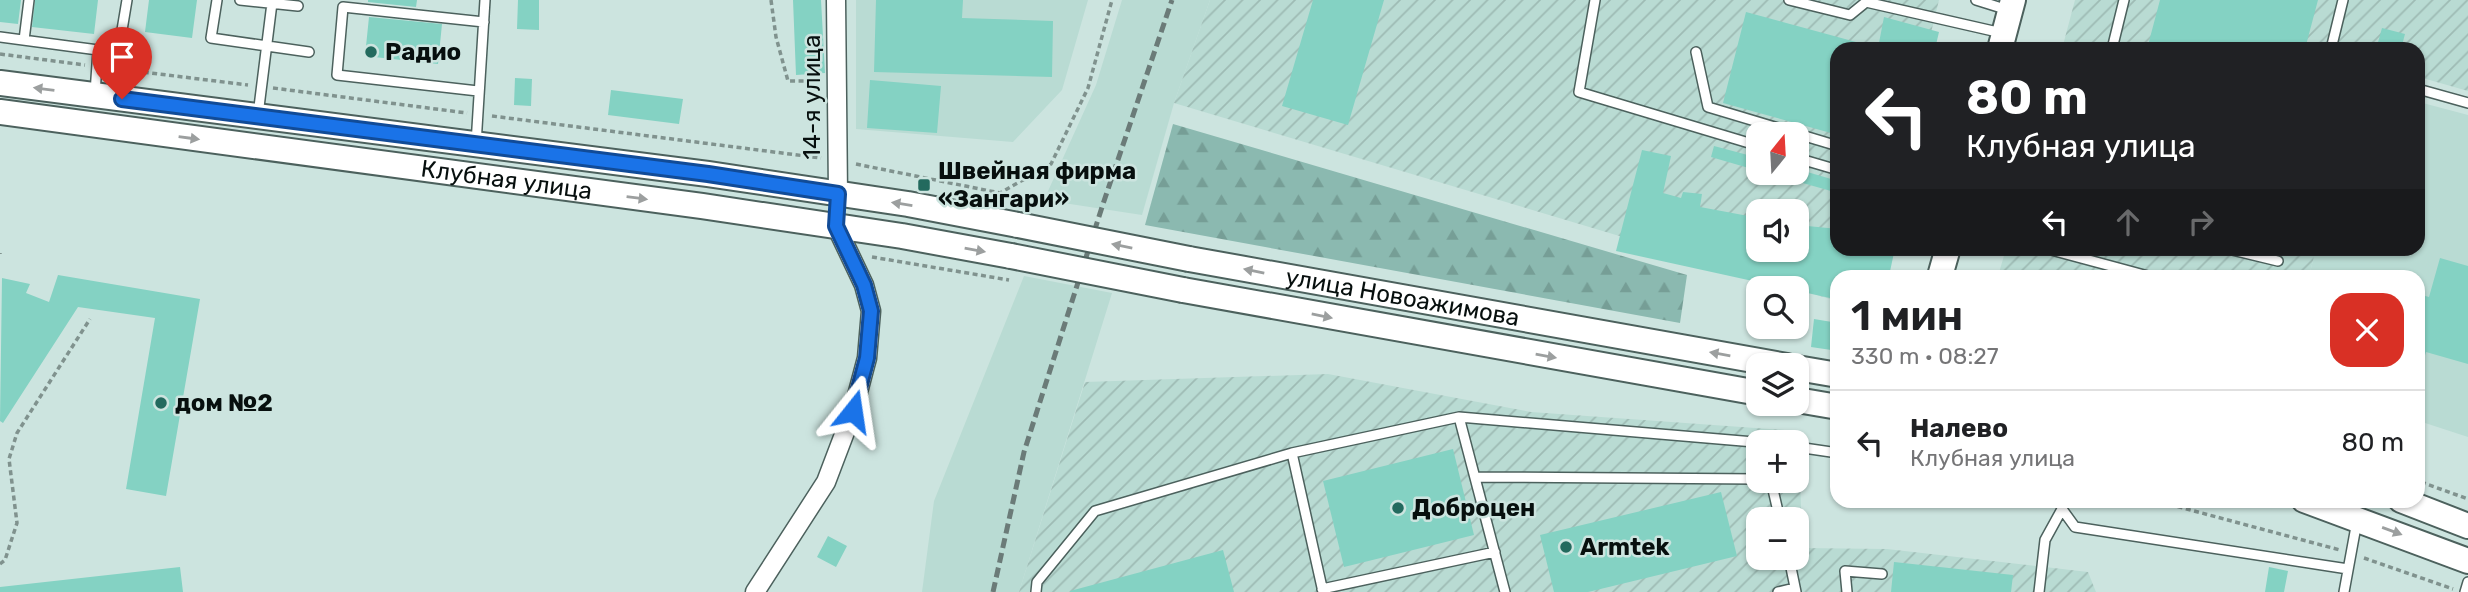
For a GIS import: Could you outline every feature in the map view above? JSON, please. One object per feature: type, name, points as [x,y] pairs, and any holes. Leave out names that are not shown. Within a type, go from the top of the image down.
[{"type":"main road","name":"Клубная улица","points":[[0,83],[708,174],[1018,225]]},
{"type":"main road","name":"Клубная улица","points":[[0,112],[836,226],[1011,256]]},
{"type":"main road","points":[[836,226],[838,194]]},
{"type":"main road","name":"улица Новоажимова","points":[[1018,225],[1189,259],[1746,359]]},
{"type":"main road","name":"улица Новоажимова","points":[[1011,256],[1183,290],[1746,391]]},
{"type":"main road","points":[[1809,370],[1830,374]]},
{"type":"main road","points":[[1809,402],[1830,406]]},
{"type":"main road","points":[[2327,508],[2468,561]]},
{"type":"main road","points":[[2422,508],[2468,526]]},
{"type":"street","name":"14-я улица","points":[[836,0],[838,194]]},
{"type":"street","points":[[755,592],[826,482],[853,411],[867,358],[871,311],[864,285],[836,226]]},
{"type":"lane","points":[[24,40],[29,0]]},
{"type":"lane","points":[[0,37],[98,50],[121,36],[127,0]]},
{"type":"lane","points":[[217,0],[211,38],[309,52]]},
{"type":"lane","points":[[240,0],[298,6]]},
{"type":"lane","points":[[476,146],[485,0]]},
{"type":"lane","points":[[1595,0],[1579,92],[1746,142]]},
{"type":"lane","points":[[1789,0],[1850,15],[1866,2],[2007,23]]},
{"type":"lane","points":[[1976,0],[2007,23]]},
{"type":"lane","points":[[2114,42],[2124,0]]},
{"type":"lane","points":[[2333,42],[2343,0]]},
{"type":"lane","points":[[257,117],[272,3]]},
{"type":"lane","points":[[478,91],[337,75],[343,7],[484,22]]},
{"type":"lane","points":[[94,95],[98,50]]},
{"type":"lane","points":[[1696,51],[1709,107],[1830,144]]},
{"type":"lane","points":[[2425,91],[2468,103]]},
{"type":"lane","points":[[1810,162],[1830,168]]},
{"type":"lane","points":[[2074,256],[2126,270]]},
{"type":"lane","points":[[2257,256],[2278,261]]},
{"type":"lane","points":[[1036,592],[1037,582],[1095,511],[1293,453],[1459,417],[1746,441]]},
{"type":"lane","points":[[1459,417],[1505,592]]},
{"type":"lane","points":[[1809,449],[1830,452]]},
{"type":"lane","points":[[1293,453],[1323,590],[1495,552]]},
{"type":"lane","points":[[1475,477],[1746,479]]},
{"type":"lane","points":[[2039,592],[2045,540],[2061,508]]},
{"type":"lane","points":[[2064,508],[2075,527],[2348,569]]},
{"type":"lane","points":[[2344,592],[2358,519]]},
{"type":"lane","points":[[1778,592],[1796,590],[1792,570]]},
{"type":"lane","points":[[1847,592],[1845,571],[1882,574]]},
{"type":"lane","points":[[2462,592],[2468,582]]},
{"type":"path","points":[[771,0],[776,37],[788,81],[837,80]]},
{"type":"path","points":[[0,54],[838,160],[1000,193],[1051,164],[1088,88],[1112,0]]},
{"type":"path","points":[[0,564],[5,560],[17,523],[9,459],[17,433],[90,319]]},
{"type":"path","points":[[2425,484],[2468,499]]},
{"type":"path","points":[[2185,508],[2351,553],[2462,592]]},
{"type":"shaded area","points":[[856,0],[1088,0],[1062,90],[1013,142],[856,129]]},
{"type":"shaded area","points":[[1122,0],[1210,0],[1174,103],[1142,215],[1044,200],[1096,85]]},
{"type":"shaded area","points":[[1210,0],[1939,0],[1929,42],[1830,42],[1830,256],[1875,256],[1872,270],[1830,270],[1830,299],[1809,293],[1809,276],[1753,276],[1174,103]]},
{"type":"shaded area","points":[[2075,0],[2468,0],[2468,91],[2425,79],[2425,42],[2064,42]]},
{"type":"shaded area","points":[[2425,104],[2468,115],[2468,437],[2425,423],[2425,270],[2311,270],[2314,256],[2425,256]]},
{"type":"shaded area","points":[[2004,256],[2314,256],[2311,270],[2000,270]]},
{"type":"shaded area","points":[[1024,276],[1112,293],[1019,592],[922,592],[934,501]]},
{"type":"shaded area","points":[[1328,374],[1531,412],[1785,430],[1746,430],[1746,493],[1801,493],[1801,507],[1746,507],[1746,570],[1809,570],[1809,548],[1887,549],[2088,572],[2096,592],[1019,592],[1085,382]]},
{"type":"green space","points":[[1173,124],[1687,275],[1680,323],[1145,225]]},
{"type":"building","points":[[0,0],[21,0],[18,24],[0,22]]},
{"type":"building","points":[[35,0],[98,0],[94,34],[32,27]]},
{"type":"building","points":[[149,0],[197,0],[192,38],[145,32]]},
{"type":"building","points":[[368,0],[417,0],[416,7]]},
{"type":"building","points":[[518,0],[539,0],[539,30],[517,29]]},
{"type":"building","points":[[793,0],[821,0],[825,73],[796,75]]},
{"type":"building","points":[[876,0],[963,0],[962,18],[1053,21],[1052,77],[874,72]]},
{"type":"building","points":[[1313,0],[1384,0],[1348,125],[1282,106]]},
{"type":"building","points":[[2160,0],[2318,0],[2307,42],[2149,42]]},
{"type":"building","points":[[1746,12],[1856,42],[1830,42],[1830,133],[1810,127],[1810,122],[1791,122],[1723,103]]},
{"type":"building","points":[[369,17],[442,24],[438,64],[365,56]]},
{"type":"building","points":[[1884,17],[1939,32],[1937,42],[1879,42]]},
{"type":"building","points":[[2382,28],[2405,34],[2403,42],[2378,42]]},
{"type":"building","points":[[515,78],[532,79],[531,106],[514,105]]},
{"type":"building","points":[[870,80],[941,86],[937,133],[867,128]]},
{"type":"building","points":[[611,90],[683,99],[679,124],[608,115]]},
{"type":"building","points":[[1714,146],[1746,155],[1746,167],[1711,157]]},
{"type":"building","points":[[1642,150],[1671,156],[1663,193],[1681,198],[1683,192],[1702,194],[1700,207],[1746,216],[1746,262],[1809,262],[1809,226],[1830,228],[1830,256],[1893,256],[1890,270],[1830,270],[1830,298],[1809,293],[1809,276],[1746,276],[1746,280],[1616,251]]},
{"type":"building","points":[[1810,173],[1830,179],[1830,191],[1810,185]]},
{"type":"building","points":[[2440,258],[2468,266],[2468,364],[2426,352],[2425,356],[2425,296],[2429,297]]},
{"type":"building","points":[[58,275],[200,299],[166,496],[126,489],[155,318],[78,307],[3,423],[0,421],[2,278],[30,284],[26,293],[49,302]]},
{"type":"building","points":[[1814,319],[1830,322],[1830,350],[1811,347]]},
{"type":"building","name":"Доброцен","points":[[1453,449],[1474,535],[1344,567],[1323,481]]},
{"type":"building","points":[[1721,492],[1737,556],[1588,592],[1554,592],[1540,535]]},
{"type":"building","points":[[828,536],[847,546],[836,567],[817,557]]},
{"type":"building","points":[[1223,550],[1234,592],[1070,592],[1070,591]]},
{"type":"building","points":[[1894,562],[2013,575],[2011,592],[1891,592]]},
{"type":"building","points":[[180,567],[183,592],[0,592],[0,587]]},
{"type":"building","points":[[2269,567],[2288,571],[2284,592],[2265,592]]},
{"type":"railway","points":[[993,592],[1024,452],[1172,0]]},
{"type":"place","name":"Радио","points":[[371,52]]},
{"type":"place","name":"Швейная фирма «Зангари»","points":[[924,185]]},
{"type":"place","name":"дом №2","points":[[161,403]]},
{"type":"place","name":"Доброцен","points":[[1398,508]]},
{"type":"place","name":"Armtek","points":[[1566,547]]},
{"type":"route","points":[[122,99],[708,174],[838,194],[836,226],[864,285],[871,311],[867,358],[853,411]]}]
